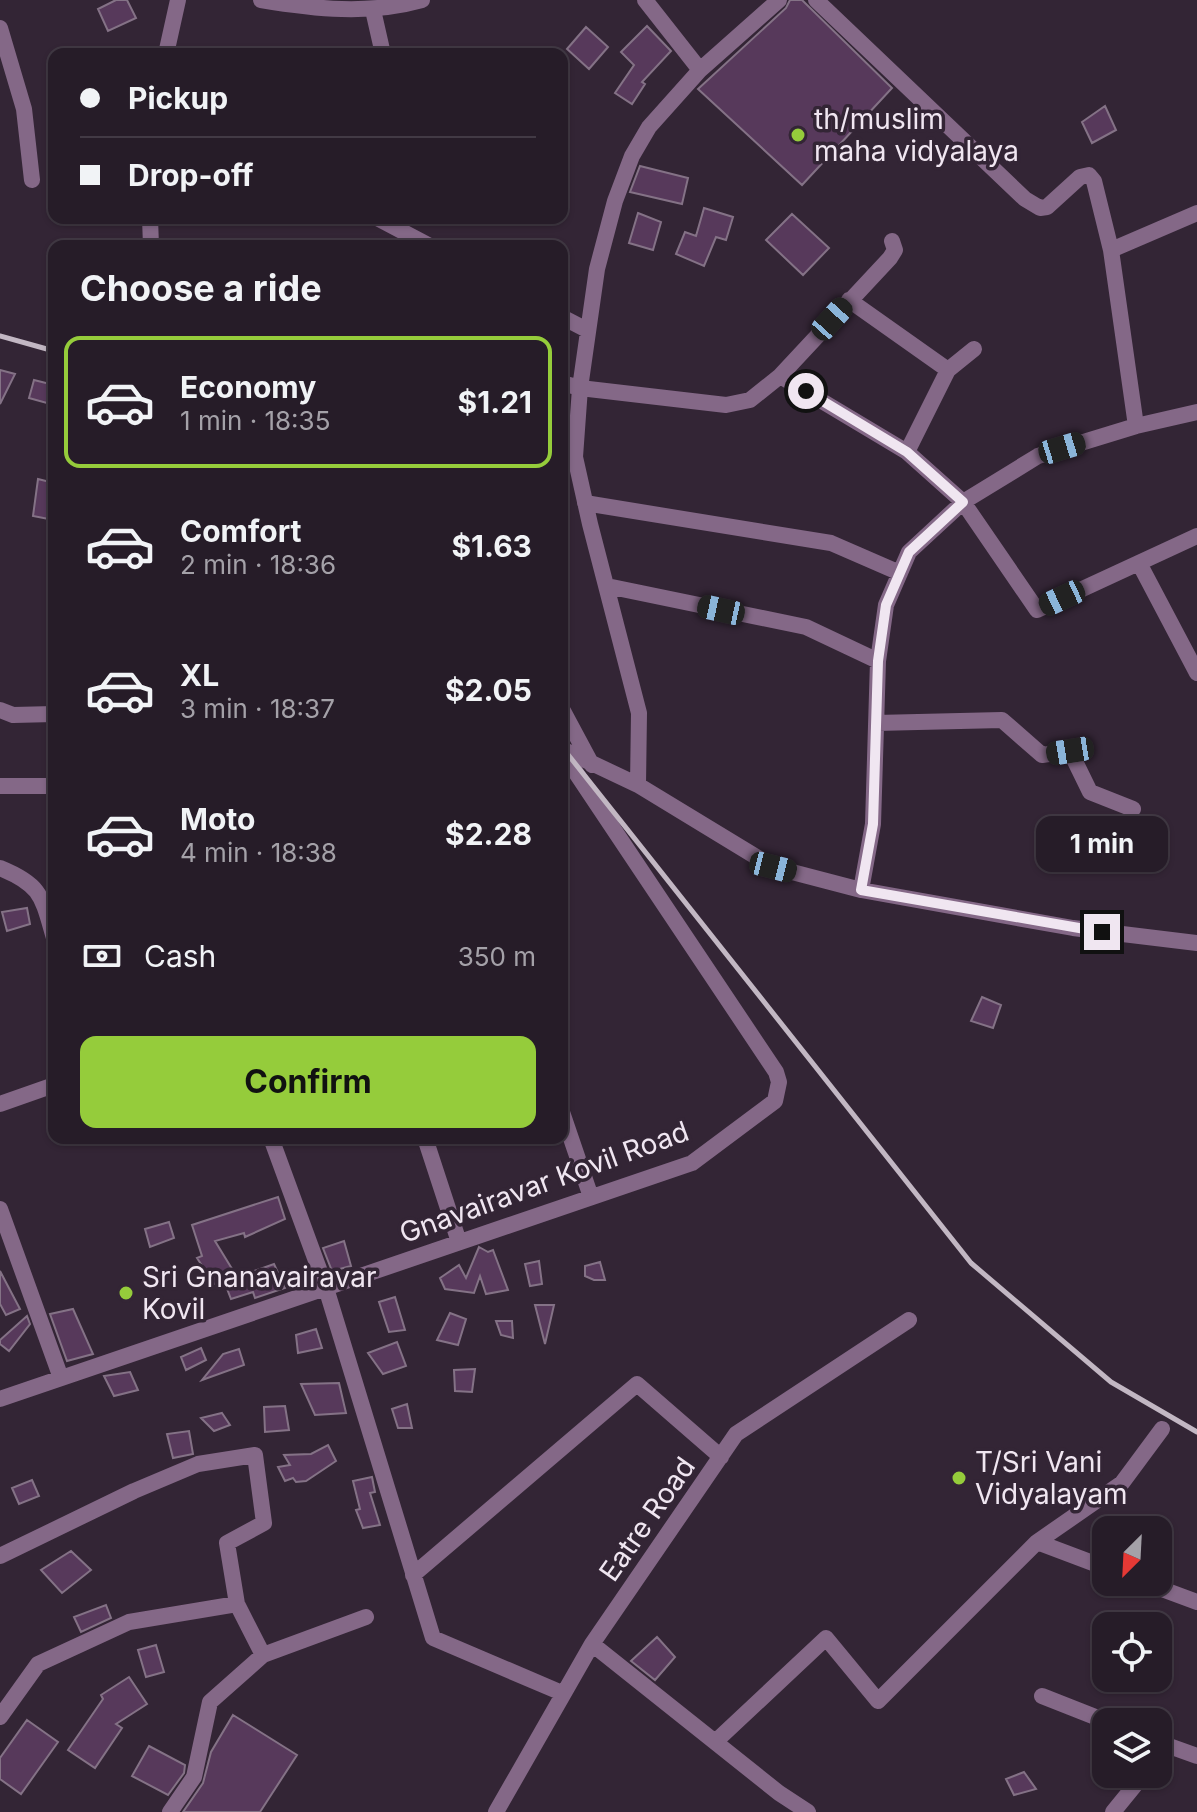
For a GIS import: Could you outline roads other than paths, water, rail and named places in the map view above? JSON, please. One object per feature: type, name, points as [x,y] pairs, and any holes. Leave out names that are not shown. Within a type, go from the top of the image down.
[{"type":"street","points":[[167,48],[178,0]]},
{"type":"street","points":[[261,0],[308,8],[373,10],[422,0]]},
{"type":"street","points":[[645,0],[700,70]]},
{"type":"street","points":[[638,785],[639,713],[575,457],[580,388],[597,269],[615,201],[632,156],[649,127],[700,70],[779,0]]},
{"type":"street","points":[[816,0],[1025,199],[1040,208],[1047,207],[1080,177],[1089,175],[1094,181],[1111,250],[1136,426]]},
{"type":"street","points":[[373,10],[382,48]]},
{"type":"street","points":[[0,28],[24,109],[32,180]]},
{"type":"street","points":[[1111,250],[1197,213]]},
{"type":"street","points":[[388,224],[419,240]]},
{"type":"street","points":[[568,385],[726,405],[750,400],[780,376],[890,258],[895,250],[892,241]]},
{"type":"street","points":[[849,300],[948,370]]},
{"type":"street","points":[[568,320],[587,330]]},
{"type":"street","points":[[907,452],[948,370],[974,349]]},
{"type":"street","points":[[780,376],[907,452],[963,502],[1037,610],[1197,536]]},
{"type":"street","points":[[861,890],[873,824],[878,661],[886,605],[909,552],[963,502],[1038,456],[1136,426],[1197,412]]},
{"type":"street","points":[[585,503],[831,543],[900,573]]},
{"type":"street","points":[[1139,563],[1197,673]]},
{"type":"street","points":[[607,586],[806,627],[878,661]]},
{"type":"street","points":[[0,710],[13,715],[48,714]]},
{"type":"street","points":[[568,720],[592,765]]},
{"type":"street","points":[[876,723],[1002,720],[1042,755],[1070,751],[1090,792],[1133,809]]},
{"type":"street","points":[[568,753],[638,785],[773,867],[861,890],[1073,928],[1197,943]]},
{"type":"street","name":"Gnavairavar Kovil Road","points":[[0,1399],[692,1163],[775,1101],[779,1082],[776,1072],[568,759]]},
{"type":"street","points":[[0,786],[48,786]]},
{"type":"street","points":[[0,868],[38,889],[48,920]]},
{"type":"street","points":[[0,1104],[48,1087]]},
{"type":"street","points":[[568,1130],[591,1197]]},
{"type":"street","points":[[273,1144],[326,1288],[433,1638],[562,1693]]},
{"type":"street","points":[[427,1144],[459,1242]]},
{"type":"street","points":[[0,1209],[61,1378]]},
{"type":"street","name":"Eatre Road","points":[[496,1812],[592,1644],[736,1434],[909,1320]]},
{"type":"street","points":[[413,1575],[637,1384],[721,1457]]},
{"type":"street","points":[[715,1742],[826,1638],[878,1701],[1037,1542],[1122,1483],[1162,1429]]},
{"type":"street","points":[[0,1556],[134,1491],[198,1464],[255,1455],[264,1523],[227,1543],[237,1604],[263,1655]]},
{"type":"street","points":[[1037,1542],[1092,1563]]},
{"type":"street","points":[[1172,1593],[1197,1602]]},
{"type":"street","points":[[0,1717],[38,1664],[129,1622],[237,1604]]},
{"type":"street","points":[[170,1812],[194,1777],[210,1702],[263,1655],[366,1617]]},
{"type":"street","points":[[592,1644],[779,1793],[808,1812]]},
{"type":"street","points":[[1042,1696],[1092,1716]]},
{"type":"street","points":[[1172,1750],[1197,1756]]},
{"type":"street","points":[[1113,1812],[1133,1788]]},
{"type":"railway","points":[[0,336],[48,349]]},
{"type":"railway","points":[[568,755],[971,1263],[1111,1382],[1197,1432]]},
{"type":"place","name":"th/muslim maha vidyalaya","points":[[798,135]]},
{"type":"place","name":"Sri Gnanavairavar Kovil","points":[[126,1293]]},
{"type":"place","name":"T/Sri Vani Vidyalayam","points":[[959,1478]]}]
